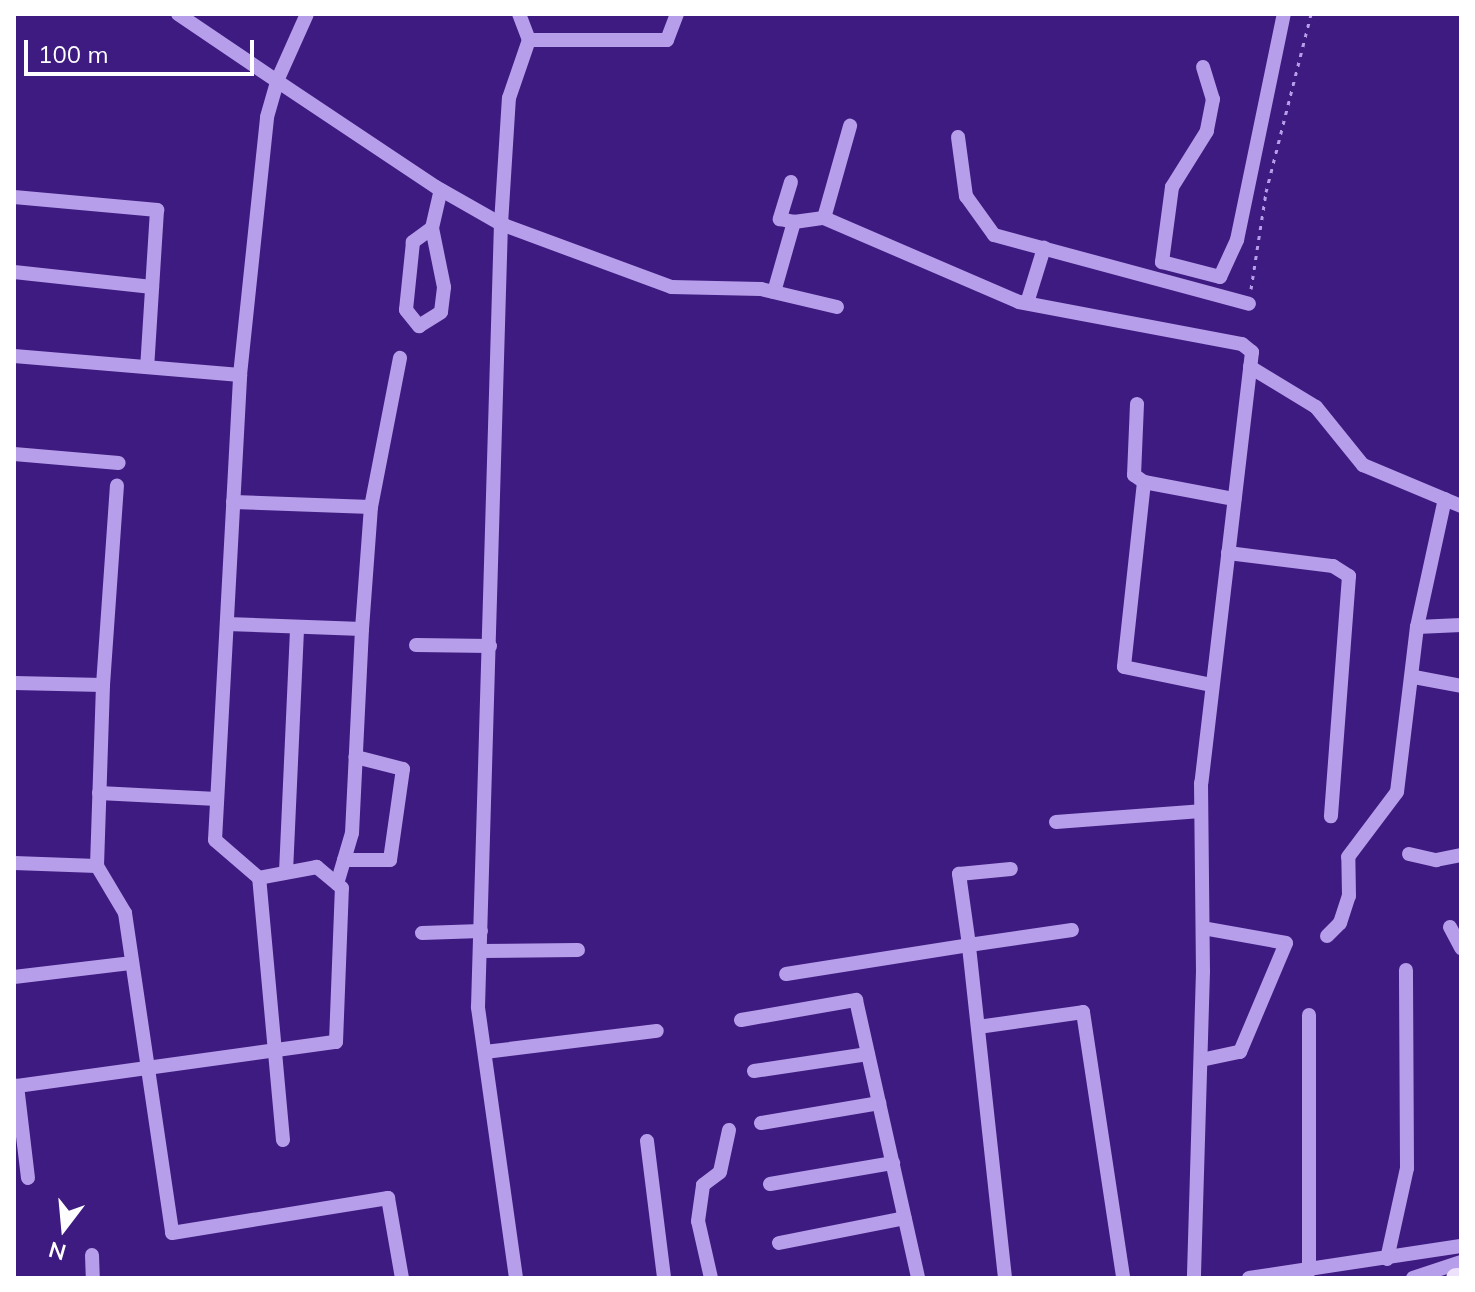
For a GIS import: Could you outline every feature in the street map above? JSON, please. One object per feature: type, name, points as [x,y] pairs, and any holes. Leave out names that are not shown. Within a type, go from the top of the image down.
[{"type":"street","points":[[178,14],[441,190],[501,224],[671,287],[774,292],[837,307]]},
{"type":"street","points":[[283,1140],[259,878],[215,840],[240,375],[267,117],[277,81],[307,14]]},
{"type":"street","points":[[516,1278],[478,1007],[501,224],[509,98],[529,40],[519,14]]},
{"type":"street","points":[[529,40],[667,40],[677,14]]},
{"type":"street","points":[[1203,67],[1213,99],[1207,131],[1172,187],[1162,262],[1220,277],[1237,240],[1284,14]]},
{"type":"street","points":[[824,218],[850,126]]},
{"type":"street","points":[[958,137],[966,196],[994,235],[1249,304]]},
{"type":"street","points":[[791,182],[780,219],[794,222],[824,218],[1027,303],[1242,344],[1252,352],[1212,685],[1201,811],[1203,928],[1194,1278]]},
{"type":"street","points":[[432,228],[413,242],[406,310],[419,326],[441,312],[444,287],[432,228],[441,190]]},
{"type":"street","points":[[14,197],[157,210],[147,367]]},
{"type":"street","points":[[774,292],[794,222]]},
{"type":"street","points":[[1027,303],[1044,248]]},
{"type":"street","points":[[14,272],[152,287]]},
{"type":"street","points":[[14,356],[240,375]]},
{"type":"street","points":[[337,884],[352,833],[371,507],[400,358]]},
{"type":"street","points":[[1250,367],[1316,407],[1363,465],[1461,506]]},
{"type":"street","points":[[1137,404],[1134,475],[1144,482],[1234,499]]},
{"type":"street","points":[[14,454],[119,463]]},
{"type":"street","points":[[1144,482],[1124,667],[1212,685]]},
{"type":"street","points":[[117,485],[103,685],[97,866],[125,913],[172,1233],[388,1198],[402,1278]]},
{"type":"street","points":[[1327,936],[1340,923],[1349,896],[1348,857],[1397,792],[1414,677],[1417,627],[1445,499]]},
{"type":"street","points":[[233,502],[371,507]]},
{"type":"street","points":[[1228,553],[1333,566],[1349,576],[1331,816]]},
{"type":"street","points":[[227,624],[362,629]]},
{"type":"street","points":[[1417,627],[1461,625]]},
{"type":"street","points":[[286,872],[297,627]]},
{"type":"street","points":[[416,645],[490,646]]},
{"type":"street","points":[[1414,677],[1461,686]]},
{"type":"street","points":[[14,683],[103,685]]},
{"type":"street","points":[[344,860],[390,860],[403,769],[356,757]]},
{"type":"street","points":[[99,793],[217,799]]},
{"type":"street","points":[[1056,822],[1201,811]]},
{"type":"street","points":[[1409,854],[1436,860],[1461,855]]},
{"type":"street","points":[[14,863],[97,866]]},
{"type":"street","points":[[28,1178],[17,1086],[336,1042],[342,888],[317,867],[259,878]]},
{"type":"street","points":[[1005,1278],[959,874],[1011,869]]},
{"type":"street","points":[[1450,927],[1461,948]]},
{"type":"street","points":[[1201,1060],[1240,1052],[1286,943],[1203,928]]},
{"type":"street","points":[[786,974],[1072,930]]},
{"type":"street","points":[[422,933],[481,931]]},
{"type":"street","points":[[480,951],[578,950]]},
{"type":"street","points":[[14,977],[132,963]]},
{"type":"street","points":[[1387,1259],[1407,1168],[1406,970]]},
{"type":"street","points":[[741,1020],[856,1000],[918,1278]]},
{"type":"street","points":[[978,1027],[1083,1012],[1123,1278]]},
{"type":"street","points":[[1309,1015],[1309,1271]]},
{"type":"street","points":[[485,1052],[657,1031]]},
{"type":"street","points":[[754,1071],[868,1054]]},
{"type":"street","points":[[761,1123],[879,1103]]},
{"type":"street","points":[[711,1278],[698,1221],[703,1185],[720,1172],[729,1130]]},
{"type":"street","points":[[647,1141],[664,1278]]},
{"type":"street","points":[[770,1184],[893,1163]]},
{"type":"street","points":[[779,1243],[905,1218]]},
{"type":"street","points":[[1249,1278],[1461,1246]]},
{"type":"street","points":[[92,1255],[93,1278]]},
{"type":"street","points":[[1413,1278],[1461,1262]]},
{"type":"path","points":[[1249,304],[1266,192],[1311,14]]}]
